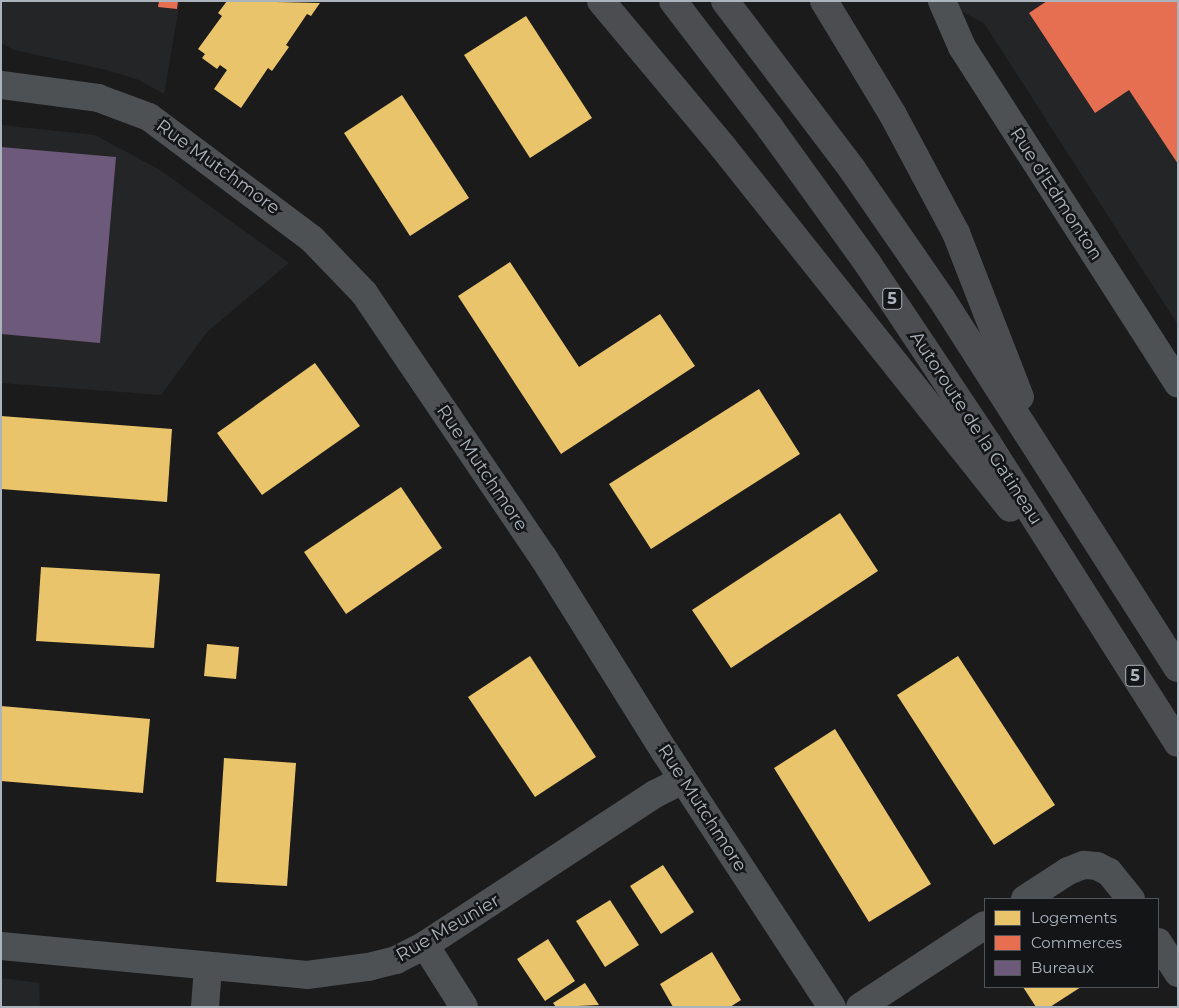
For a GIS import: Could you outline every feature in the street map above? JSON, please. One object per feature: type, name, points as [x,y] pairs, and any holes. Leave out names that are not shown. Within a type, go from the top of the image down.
[{"type":"highway","points":[[601,1],[723,147],[1093,610]]},
{"type":"highway","name":"Autoroute de la Gatineau","points":[[673,1],[770,128],[868,264],[1178,743]]},
{"type":"highway","name":"5","points":[[725,1],[871,196],[1042,455],[1178,668]]},
{"type":"highway","points":[[824,1],[893,115],[956,233],[1042,455]]},
{"type":"street","name":"Rue d'Edmonton","points":[[942,1],[962,47],[1178,384]]},
{"type":"street","name":"Rue Mutchmore","points":[[1,85],[98,98],[149,117],[312,239],[364,293],[543,557],[683,780],[832,1007]]},
{"type":"street","name":"Rue Meunier","points":[[1,946],[307,976],[335,973],[396,960],[424,944],[655,794],[683,780]]},
{"type":"street","points":[[1027,898],[1068,871],[1084,865],[1097,866],[1109,872],[1130,898]]},
{"type":"street","points":[[860,1007],[984,926]]},
{"type":"street","points":[[424,944],[464,1007]]},
{"type":"street","points":[[1159,944],[1178,973]]},
{"type":"street","points":[[205,1007],[208,967]]},
{"type":"shaded area","points":[[1,1],[180,1],[164,94],[139,80],[107,70],[14,50],[1,43]]},
{"type":"shaded area","points":[[941,1],[1178,1],[1178,325],[984,23]]},
{"type":"shaded area","points":[[1,125],[95,135],[160,170],[289,263],[208,331],[161,395],[1,383]]},
{"type":"shaded area","points":[[1,978],[39,983],[40,1007],[1,1007]]},
{"type":"building: Logements","points":[[227,1],[320,3],[311,16],[307,14],[286,45],[289,47],[272,71],[268,68],[241,108],[214,89],[227,70],[220,65],[217,69],[202,58],[205,54],[198,49],[222,16],[218,13]]},
{"type":"building: Logements","points":[[526,16],[592,118],[530,158],[464,55]]},
{"type":"building: Logements","points":[[402,95],[469,198],[410,236],[344,133]]},
{"type":"building: Logements","points":[[510,262],[579,367],[660,314],[695,366],[561,454],[458,296]]},
{"type":"building: Logements","points":[[315,363],[360,426],[262,495],[217,433]]},
{"type":"building: Logements","points":[[759,389],[800,454],[651,549],[609,484]]},
{"type":"building: Logements","points":[[1,416],[172,429],[167,502],[1,489]]},
{"type":"building: Logements","points":[[401,487],[442,548],[346,614],[304,552]]},
{"type":"building: Logements","points":[[840,513],[878,571],[731,668],[692,610]]},
{"type":"building: Logements","points":[[41,567],[160,574],[154,648],[36,641]]},
{"type":"building: Logements","points":[[207,644],[239,647],[236,679],[204,676]]},
{"type":"building: Logements","points":[[530,656],[596,757],[535,797],[468,697]]},
{"type":"building: Logements","points":[[958,656],[1055,805],[994,845],[897,695]]},
{"type":"building: Logements","points":[[1,706],[150,719],[143,793],[1,781]]},
{"type":"building: Logements","points":[[835,729],[931,884],[869,922],[774,768]]},
{"type":"building: Logements","points":[[224,758],[296,763],[287,886],[216,882]]},
{"type":"building: Logements","points":[[663,865],[694,912],[661,934],[630,886]]},
{"type":"building: Logements","points":[[610,900],[639,945],[605,967],[576,921]]},
{"type":"building: Logements","points":[[548,939],[575,981],[545,1001],[517,959]]},
{"type":"building: Logements","points":[[712,952],[741,1000],[730,1007],[673,1007],[660,984]]},
{"type":"building: Logements","points":[[585,983],[599,1005],[556,1007],[553,1003]]},
{"type":"building: Logements","points":[[1024,988],[1079,988],[1050,1007],[1036,1007]]},
{"type":"building: Commerces","points":[[159,1],[178,1],[177,9],[158,7]]},
{"type":"building: Commerces","points":[[1047,1],[1178,1],[1178,164],[1129,90],[1095,113],[1029,13]]},
{"type":"building: Bureaux","points":[[1,147],[116,157],[100,343],[1,334]]}]
